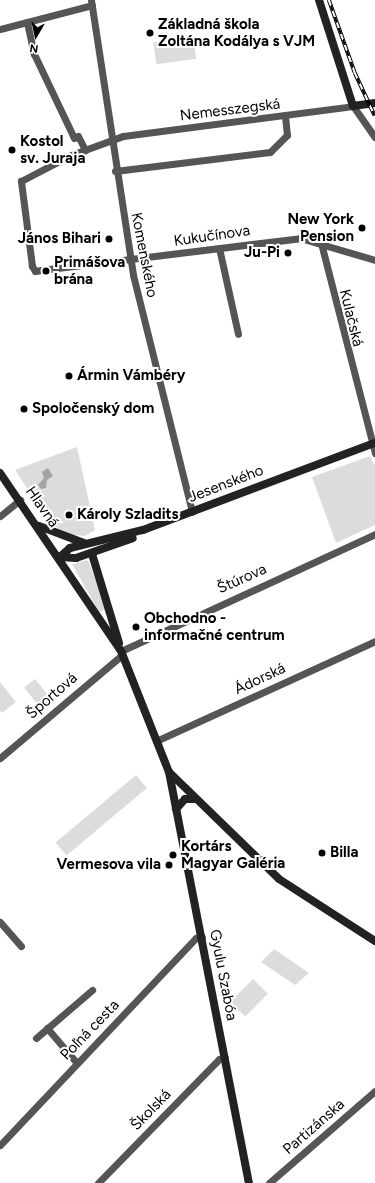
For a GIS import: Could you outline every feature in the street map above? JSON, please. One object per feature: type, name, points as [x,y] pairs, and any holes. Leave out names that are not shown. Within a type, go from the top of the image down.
[{"type":"street","points":[[319,0],[328,39],[353,106],[375,137]]},
{"type":"street","points":[[0,29],[91,3]]},
{"type":"street","name":"Komenského","points":[[91,3],[115,171],[130,261],[192,512]]},
{"type":"street","points":[[27,22],[34,54],[74,138],[78,136],[85,150]]},
{"type":"street","points":[[353,106],[375,103]]},
{"type":"street","name":"Nemesszegská","points":[[41,270],[35,271],[32,266],[21,181],[68,156],[111,140],[353,106]]},
{"type":"street","points":[[115,171],[270,152],[287,135],[285,116]]},
{"type":"street","name":"Kukučínova","points":[[49,269],[130,261],[300,238],[375,260]]},
{"type":"street","name":"Kulačská","points":[[321,243],[374,444],[375,453]]},
{"type":"street","points":[[219,248],[238,334]]},
{"type":"street","name":"Jesenského","points":[[60,557],[70,548],[143,530],[374,444]]},
{"type":"street","name":"Hlavná","points":[[0,473],[60,557],[122,653]]},
{"type":"street","points":[[0,516],[20,500]]},
{"type":"street","points":[[38,526],[86,544]]},
{"type":"street","points":[[60,557],[76,558],[92,554],[132,538],[143,530]]},
{"type":"street","name":"Štúrova","points":[[122,653],[200,613],[375,534]]},
{"type":"street","points":[[92,554],[122,653],[169,772],[279,878],[375,941]]},
{"type":"street","name":"Ádorská","points":[[156,741],[375,641]]},
{"type":"street","name":"Športová","points":[[0,758],[122,653]]},
{"type":"street","name":"Gyulu Szabóa","points":[[169,772],[249,1183]]},
{"type":"street","points":[[176,809],[185,799],[195,798]]},
{"type":"street","points":[[0,922],[21,946]]},
{"type":"street","name":"Poľná cesta","points":[[0,1145],[76,1062],[196,938],[202,937]]},
{"type":"street","points":[[36,1038],[92,990]]},
{"type":"street","points":[[47,1028],[76,1062]]},
{"type":"street","name":"Školská","points":[[98,1183],[219,1059],[225,1057]]},
{"type":"street","name":"Partizánska","points":[[269,1183],[375,1091]]},
{"type":"shaded area","points":[[193,37],[196,59],[156,64],[153,43]]},
{"type":"shaded area","points":[[77,447],[95,530],[85,536],[67,534],[50,523],[15,470]]},
{"type":"shaded area","points":[[370,456],[375,466],[375,525],[336,543],[312,477]]},
{"type":"shaded area","points":[[48,468],[53,476],[47,480],[46,488],[41,489],[38,485],[44,478],[42,472]]},
{"type":"shaded area","points":[[88,560],[107,609],[99,612],[72,564]]},
{"type":"shaded area","points":[[35,679],[51,699],[40,708],[24,688]]},
{"type":"shaded area","points":[[0,682],[16,702],[2,713],[0,710]]},
{"type":"shaded area","points":[[136,775],[147,788],[66,856],[56,842]]},
{"type":"shaded area","points":[[274,949],[309,973],[295,985],[261,962]]},
{"type":"shaded area","points":[[253,979],[268,994],[245,1016],[230,1002]]},
{"type":"railway","points":[[329,0],[355,73],[375,116]]},
{"type":"place","name":"Základná škola Zoltána Kodálya s VJM","points":[[150,33]]},
{"type":"place","name":"Kostol sv. Juraja","points":[[12,150]]},
{"type":"place","name":"New York Pension","points":[[362,228]]},
{"type":"place","name":"János Bihari","points":[[109,239]]},
{"type":"place","name":"Ju-Pi","points":[[288,253]]},
{"type":"place","name":"Primášova brána","points":[[46,271]]},
{"type":"place","name":"Ármin Vámbéry","points":[[69,376]]},
{"type":"place","name":"Spoločenský dom","points":[[24,409]]},
{"type":"place","name":"Károly Szladits","points":[[69,515]]},
{"type":"place","name":"Obchodno - informačné centrum","points":[[136,627]]},
{"type":"place","name":"Billa","points":[[322,853]]},
{"type":"place","name":"Kortárs Magyar Galéria","points":[[173,855]]},
{"type":"place","name":"Vermesova vila","points":[[169,865]]}]
